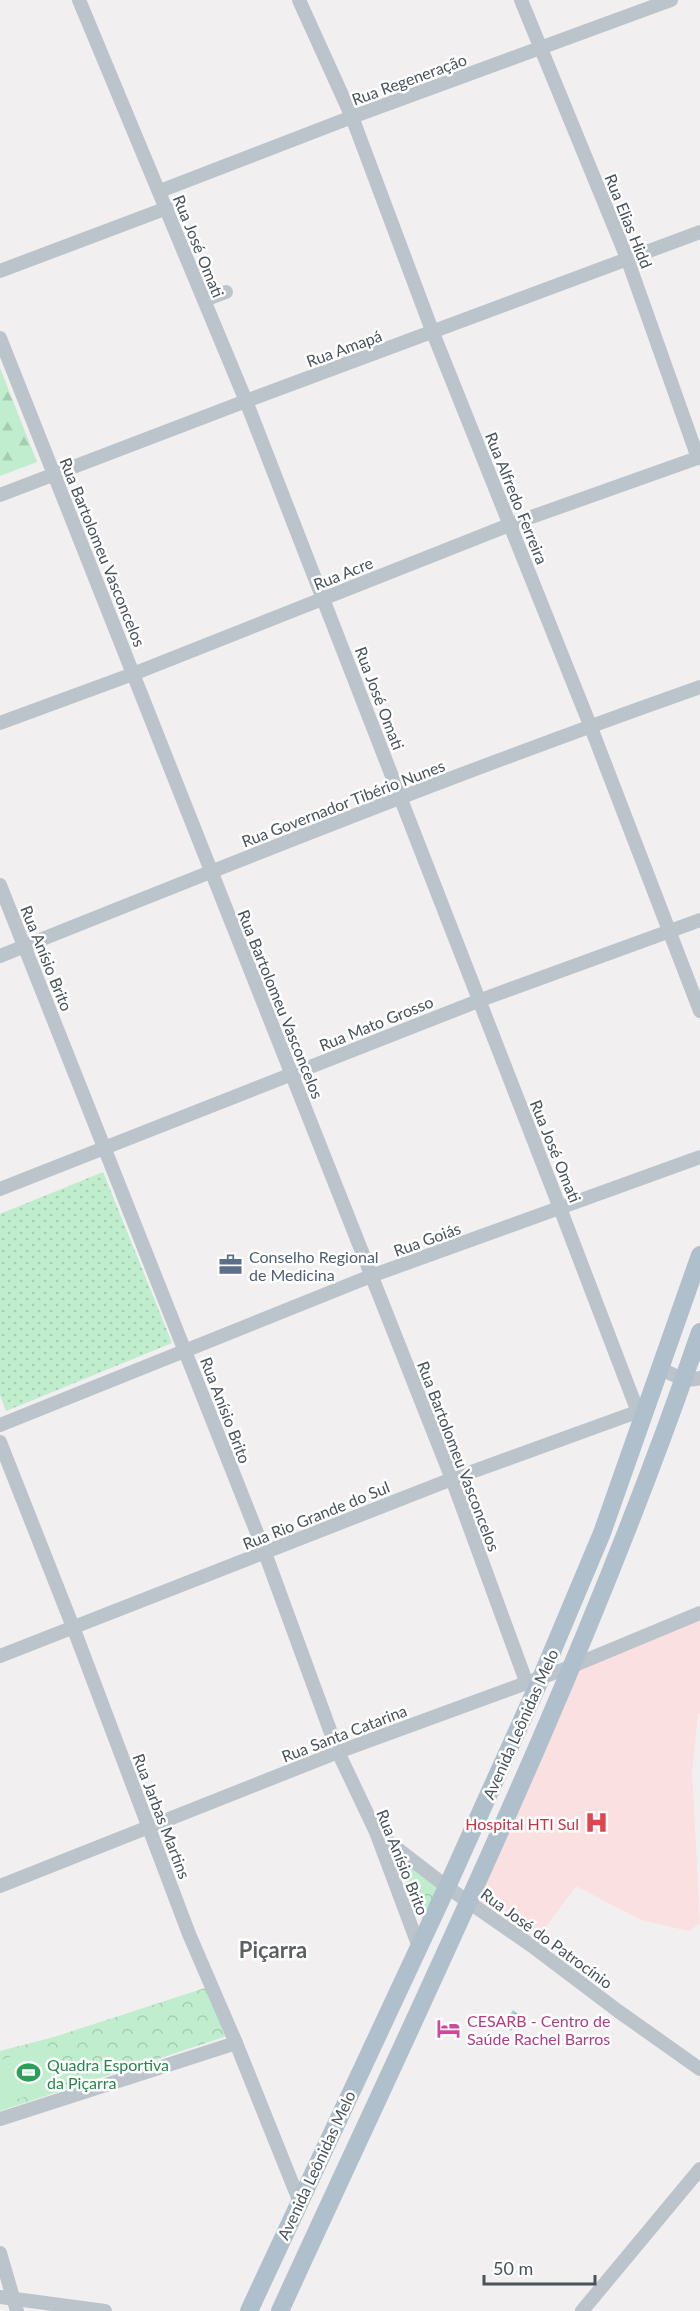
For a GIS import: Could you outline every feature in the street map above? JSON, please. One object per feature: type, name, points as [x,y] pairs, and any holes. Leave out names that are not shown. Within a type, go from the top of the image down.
[{"type":"main road","name":"Avenida Leônidas Melo","points":[[249,2311],[447,1887],[534,1681],[602,1533],[642,1411],[661,1369],[700,1255]]},
{"type":"main road","name":"Avenida Leônidas Melo","points":[[280,2311],[522,1782],[692,1379],[700,1332]]},
{"type":"street","name":"Rua José Omati","points":[[79,0],[246,401],[478,1000],[642,1411]]},
{"type":"street","name":"Rua Alfredo Ferreira","points":[[299,0],[352,117],[434,333],[700,1011]]},
{"type":"street","name":"Rua Elias Hidd","points":[[521,0],[627,258],[699,457]]},
{"type":"street","name":"Rua Regeneração","points":[[159,191],[352,117],[671,0]]},
{"type":"street","points":[[0,271],[167,208]]},
{"type":"street","name":"Rua Amapá","points":[[0,495],[700,232]]},
{"type":"street","points":[[204,300],[226,292]]},
{"type":"street","name":"Rua Bartolomeu Vasconcelos","points":[[0,338],[291,1075],[534,1681]]},
{"type":"street","name":"Rua Acre","points":[[0,723],[133,674],[509,525],[699,457]]},
{"type":"street","name":"Rua Governador Tibério Nunes","points":[[0,956],[590,726],[700,687]]},
{"type":"street","name":"Rua Anísio Brito","points":[[0,885],[265,1553],[338,1752],[376,1832],[419,1947]]},
{"type":"street","name":"Rua Mato Grosso","points":[[0,1189],[478,1000],[700,920]]},
{"type":"street","name":"Rua Goiás","points":[[0,1425],[371,1276],[700,1157]]},
{"type":"street","points":[[661,1369],[692,1379]]},
{"type":"street","name":"Rua Rio Grande do Sul","points":[[0,1656],[452,1479],[642,1411]]},
{"type":"street","name":"Rua Jarbas Martins","points":[[0,1442],[73,1627],[189,1934],[299,2200]]},
{"type":"street","name":"Rua Santa Catarina","points":[[0,1886],[338,1752],[570,1667],[700,1613]]},
{"type":"street","name":"Rua José do Patrocínio","points":[[376,1832],[447,1887],[700,2069]]},
{"type":"street","points":[[0,2120],[236,2043]]},
{"type":"street","points":[[582,2311],[700,2169]]},
{"type":"street","points":[[0,2253],[10,2302],[105,2311]]},
{"type":"shaded area","name":"Hospital HTI Sul","points":[[700,1611],[700,1714],[698,1714],[692,1772],[700,1923],[689,1931],[641,1920],[576,1886],[532,1946],[466,1896],[572,1660]]},
{"type":"green space","points":[[0,368],[37,462],[0,476]]},
{"type":"green space","points":[[103,1172],[172,1343],[6,1411],[0,1395],[0,1214]]},
{"type":"green space","points":[[397,1859],[443,1887],[423,1921]]},
{"type":"green space","points":[[208,1987],[227,2036],[0,2111],[0,2051],[54,2037]]},
{"type":"green space","name":"Quadra Esportiva da Piçarra","points":[[50,2046],[62,2086],[0,2104],[0,2060]]},
{"type":"water","points":[[513,2010],[521,2016],[511,2031],[503,2025]]},
{"type":"place","name":"Conselho Regional de Medicina","points":[[231,1265]]},
{"type":"place","name":"Hospital HTI Sul","points":[[597,1823]]},
{"type":"place","name":"CESARB - Centro de Saúde Rachel Barros","points":[[449,2029]]},
{"type":"place","name":"Quadra Esportiva da Piçarra","points":[[29,2073]]},
{"type":"district","name":"Piçarra","points":[[273,1949]]}]
